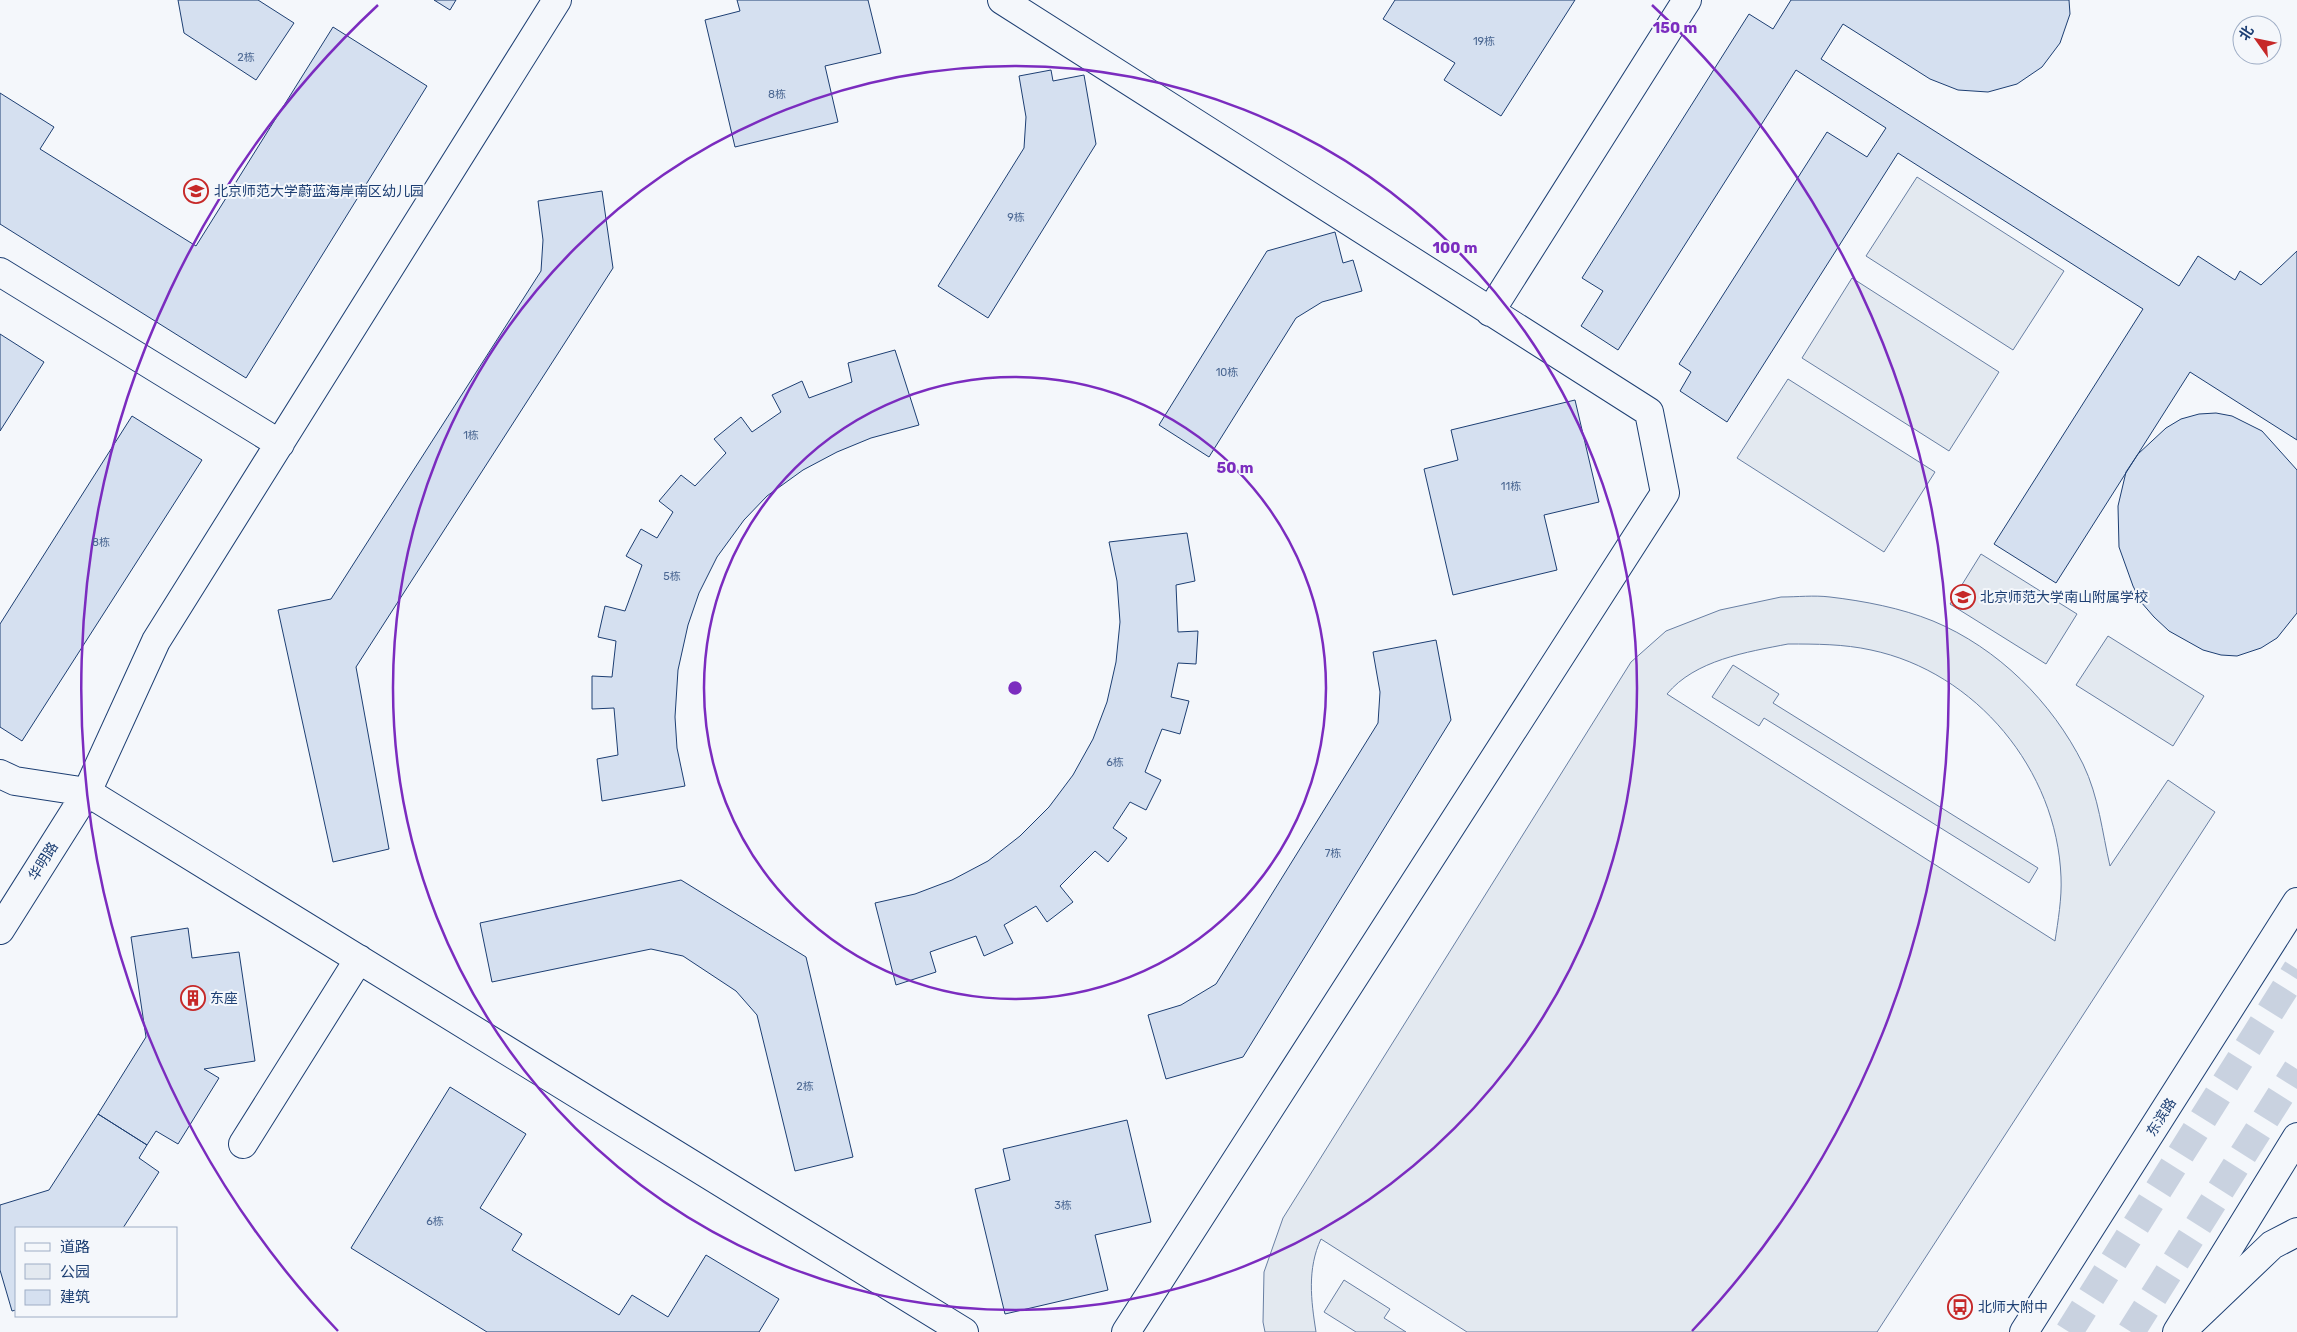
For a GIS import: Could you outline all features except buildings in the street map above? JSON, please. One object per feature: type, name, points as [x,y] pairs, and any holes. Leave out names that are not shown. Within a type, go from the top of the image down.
[{"type":"street","name":"华明路","points":[[0,930],[87,792],[156,641],[557,0]]},
{"type":"street","points":[[1002,0],[1649,412],[1664,493],[1126,1332]]},
{"type":"street","points":[[1490,312],[1688,0]]},
{"type":"street","points":[[0,272],[280,444]]},
{"type":"street","points":[[0,774],[15,781],[87,792],[964,1332]]},
{"type":"street","name":"东滨路","points":[[2024,1332],[2297,902]]},
{"type":"street","points":[[243,1144],[359,959]]},
{"type":"street","points":[[2177,1332],[2297,1137]]},
{"type":"street","points":[[2181,1332],[2272,1245],[2297,1232]]},
{"type":"green space","points":[[1917,177],[2064,271],[2013,350],[1866,256]]},
{"type":"green space","points":[[1852,278],[1999,372],[1949,451],[1802,358]]},
{"type":"green space","points":[[1788,379],[1935,472],[1884,552],[1737,458]]},
{"type":"green space","points":[[1981,554],[2077,614],[2046,664],[1950,604]]},
{"type":"green space","points":[[1818,596],[1843,599],[1921,616],[1957,632],[1980,646],[2021,679],[2056,719],[2070,741],[2083,764],[2093,789],[2110,866],[2168,780],[2215,812],[1877,1332],[1467,1332],[1321,1239],[1314,1262],[1311,1285],[1316,1332],[1265,1332],[1263,1322],[1264,1272],[1283,1218],[1631,662],[1666,631],[1720,610],[1781,597]],"holes":[[[1788,644],[1861,648],[1909,662],[1944,680],[1976,703],[2004,732],[2027,764],[2044,799],[2056,837],[2061,885],[2060,909],[2055,941],[1667,694],[1679,682],[1707,665],[1739,654]]]},
{"type":"green space","points":[[2108,636],[2204,696],[2173,746],[2076,685]]},
{"type":"green space","points":[[1733,665],[1779,694],[1773,703],[2038,868],[2029,883],[1764,718],[1759,726],[1712,697]]},
{"type":"green space","points":[[1344,1280],[1390,1309],[1384,1318],[1406,1332],[1356,1332],[1324,1312]]},
{"type":"tunnel","points":[[2069,1332],[2297,969]]},
{"type":"tunnel","points":[[2131,1332],[2297,1069]]},
{"type":"place","name":"北京师范大学蔚蓝海岸南区幼儿园","points":[[196,191]]},
{"type":"place","name":"北京师范大学南山附属学校","points":[[1963,597]]},
{"type":"place","name":"东座","points":[[193,998]]},
{"type":"place","name":"北师大附中","points":[[1960,1307]]}]
